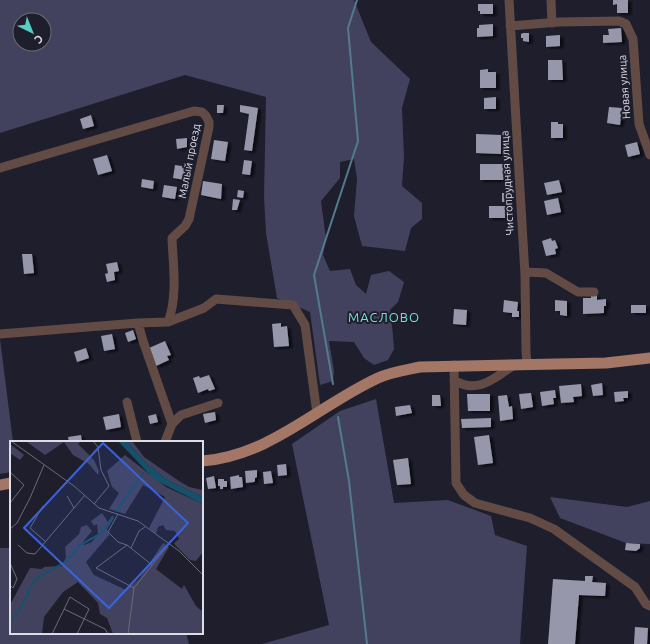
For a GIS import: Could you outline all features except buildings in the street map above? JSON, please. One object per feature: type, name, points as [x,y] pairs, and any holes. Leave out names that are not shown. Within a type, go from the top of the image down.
[{"type":"main road","points":[[203,461],[223,458],[246,452],[286,433],[355,390],[379,378],[398,371],[420,367],[454,365],[606,363],[650,358]]},
{"type":"main road","points":[[0,485],[10,483]]},
{"type":"street","name":"Чистопрудная улица","points":[[509,0],[525,272],[527,364]]},
{"type":"street","points":[[510,26],[552,22],[551,0]]},
{"type":"street","name":"Новая улица","points":[[552,22],[619,21],[626,25],[633,39],[639,121],[650,155]]},
{"type":"street","name":"Малый проезд","points":[[0,168],[194,111],[202,112],[209,122],[208,137],[189,219],[185,226],[172,237],[174,301],[168,322]]},
{"type":"street","points":[[525,272],[546,273],[578,292],[594,292]]},
{"type":"street","points":[[0,334],[168,322],[204,308],[216,299],[293,305],[305,324],[317,414]]},
{"type":"street","points":[[138,323],[172,424]]},
{"type":"street","points":[[454,365],[456,483],[464,495],[476,503],[530,518],[554,529],[635,587],[646,604],[650,606]]},
{"type":"street","points":[[454,380],[467,386],[482,384],[514,365]]},
{"type":"street","points":[[127,402],[137,441]]},
{"type":"street","points":[[165,441],[172,424],[182,415],[218,403]]},
{"type":"shaded area","points":[[0,0],[354,0],[371,42],[410,79],[402,108],[404,157],[402,186],[422,203],[422,219],[411,228],[405,251],[362,246],[354,216],[357,179],[354,159],[340,162],[340,178],[321,201],[326,239],[323,255],[330,271],[350,269],[356,285],[366,294],[371,275],[389,271],[404,282],[398,302],[390,310],[394,349],[388,360],[374,365],[364,358],[354,342],[329,341],[334,371],[333,381],[320,385],[310,312],[277,298],[266,233],[264,197],[266,97],[185,75],[0,133]]},
{"type":"shaded area","points":[[0,339],[13,441],[10,441],[10,472],[0,474]]},
{"type":"shaded area","points":[[376,399],[394,503],[448,500],[491,516],[495,535],[527,546],[520,644],[262,644],[329,625],[292,444],[340,411]]},
{"type":"shaded area","points":[[550,497],[627,507],[650,501],[650,544],[626,543],[560,518]]},
{"type":"shaded area","points":[[0,548],[10,548],[10,634],[186,634],[189,644],[0,644]]},
{"type":"waterway","points":[[333,384],[314,275],[358,141],[348,28],[357,0]]},
{"type":"waterway","points":[[338,417],[349,481],[367,644]]},
{"type":"district","name":"МАСЛОВО","points":[[384,317]]}]
